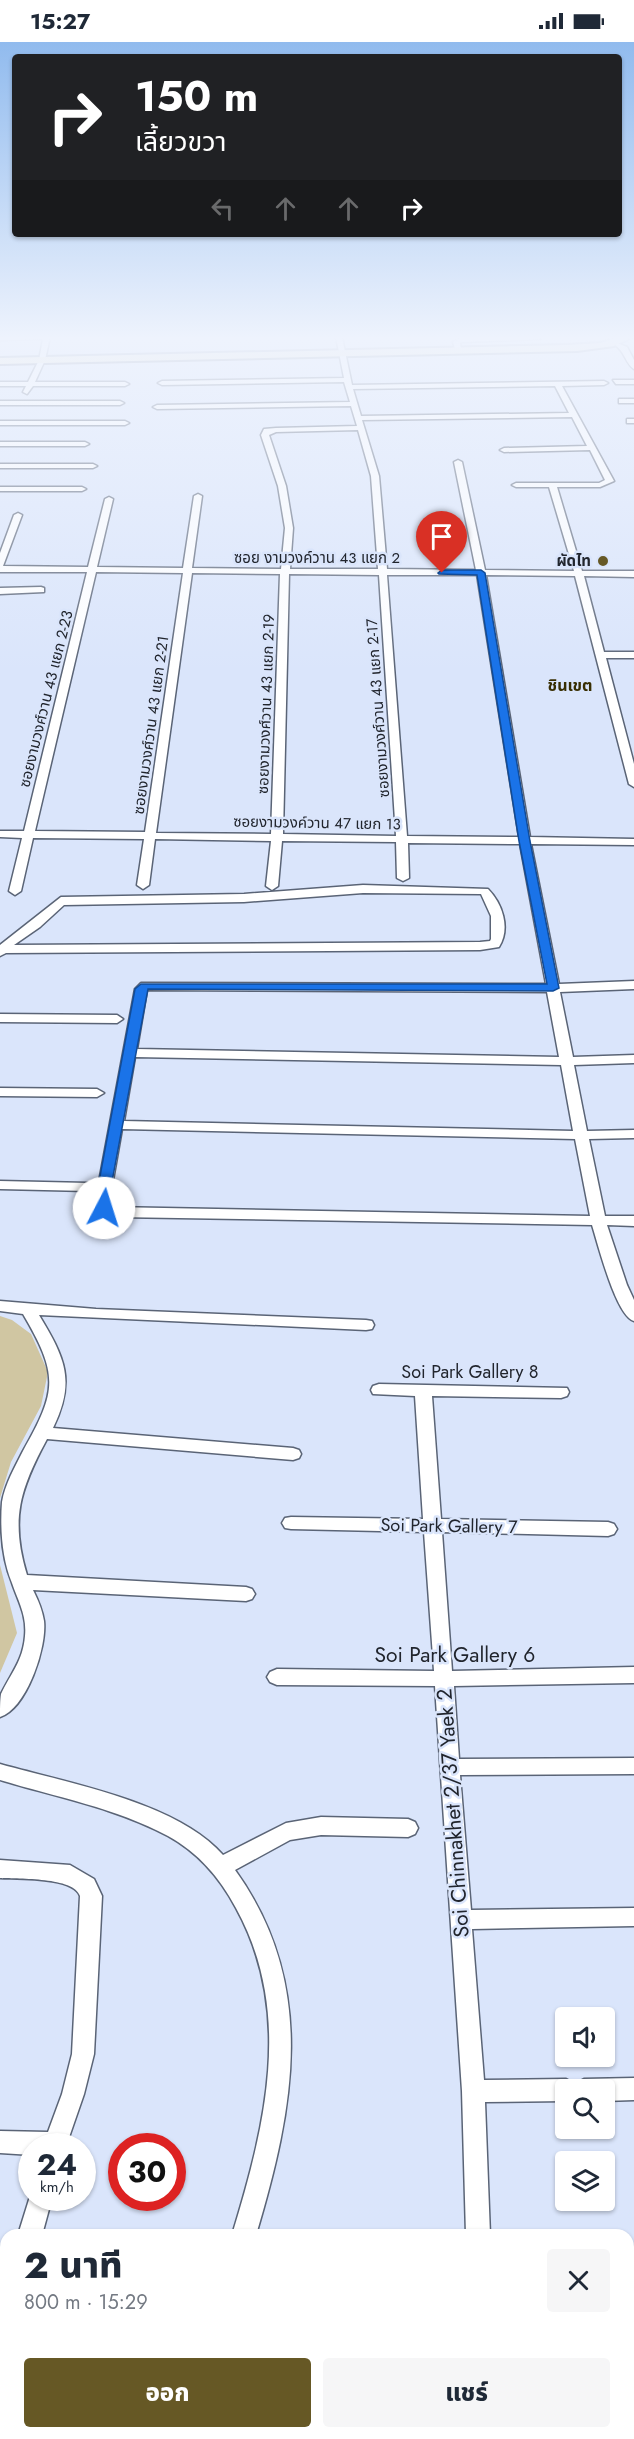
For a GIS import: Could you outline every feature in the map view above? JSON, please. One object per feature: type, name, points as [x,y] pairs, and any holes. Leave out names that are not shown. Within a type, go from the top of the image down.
[{"type":"street","name":"ซอยงามวงศ์วาน 43 แยก 2-19","points":[[270,449],[282,486],[289,528],[285,571],[277,837],[272,886]]},
{"type":"street","name":"ซอยงามวงศ์วาน 43 แยก 2-17","points":[[368,449],[375,476],[384,572],[403,878]]},
{"type":"street","points":[[504,450],[554,449]]},
{"type":"street","points":[[516,485],[600,485],[609,483],[592,449]]},
{"type":"street","points":[[458,462],[481,573],[525,841],[580,1136],[599,1222],[619,1285],[634,1316]]},
{"type":"street","points":[[0,466],[93,466]]},
{"type":"street","points":[[552,485],[579,574],[634,784]]},
{"type":"street","points":[[0,489],[82,489]]},
{"type":"street","name":"ซอยงามวงศ์วาน 43 แยก 2-21","points":[[143,885],[198,496]]},
{"type":"street","name":"ซอยงามวงศ์วาน 43 แยก 2-23","points":[[15,891],[109,499]]},
{"type":"street","points":[[0,567],[18,515]]},
{"type":"street","name":"ซอย งามวงค์วาน 43 แยก 2","points":[[0,567],[634,574]]},
{"type":"street","points":[[0,591],[41,590]]},
{"type":"street","points":[[599,655],[634,655]]},
{"type":"street","name":"ซอยงามวงค์วาน 47 แยก 13","points":[[0,834],[634,842]]},
{"type":"street","points":[[363,889],[477,890],[488,895],[495,910],[499,936],[497,943],[480,946],[1,951],[33,927],[61,901],[244,897],[363,889]]},
{"type":"street","points":[[634,985],[553,988],[145,986],[141,989],[102,1203],[107,1211],[634,1221]]},
{"type":"street","points":[[0,1018],[117,1019]]},
{"type":"street","points":[[130,1053],[567,1061],[634,1059]]},
{"type":"street","points":[[0,1092],[97,1093]]},
{"type":"street","points":[[117,1125],[580,1136],[634,1134]]},
{"type":"street","points":[[0,1185],[88,1187]]},
{"type":"street","points":[[0,1306],[96,1314],[366,1325]]},
{"type":"street","points":[[0,1709],[12,1696],[32,1650],[34,1630],[32,1609],[20,1582],[10,1535],[11,1501],[18,1477],[54,1407],[59,1385],[48,1346],[28,1308]]},
{"type":"street","name":"Soi Park Gallery 8","points":[[379,1390],[561,1392]]},
{"type":"street","name":"Soi Chinnakhet 2/37 Yaek 2","points":[[423,1391],[473,2091],[478,2229]]},
{"type":"street","points":[[40,1433],[292,1454]]},
{"type":"street","name":"Soi Park Gallery 7","points":[[291,1523],[608,1529]]},
{"type":"street","points":[[20,1582],[246,1594]]},
{"type":"street","name":"Soi Park Gallery 6","points":[[277,1677],[444,1679],[634,1675]]},
{"type":"street","points":[[450,1767],[634,1766]]},
{"type":"street","points":[[0,1773],[163,1823],[196,1842],[221,1867],[254,1914],[279,1989],[282,2040],[278,2089],[261,2183],[246,2229]]},
{"type":"street","points":[[221,1867],[286,1832],[321,1826],[408,1828]]},
{"type":"street","points":[[0,1869],[70,1874],[87,1885],[91,1896],[83,2054],[73,2094],[60,2133]]},
{"type":"street","points":[[461,1920],[634,1917]]},
{"type":"street","points":[[615,2089],[634,2089]]},
{"type":"street","points":[[473,2091],[555,2090]]},
{"type":"street","points":[[0,2142],[18,2143]]},
{"type":"street","points":[[32,2229],[36,2211]]},
{"type":"shaded area","points":[[0,1316],[12,1320],[31,1334],[48,1372],[41,1406],[11,1462],[0,1498]]},
{"type":"shaded area","points":[[0,1565],[17,1633],[0,1673]]},
{"type":"place","name":"ผัดไท","points":[[603,561]]},
{"type":"district","name":"ชินเขต","points":[[570,685]]},
{"type":"route","points":[[104,1208],[102,1203],[141,989],[145,986],[553,988],[525,841],[481,573],[442,573]]}]
